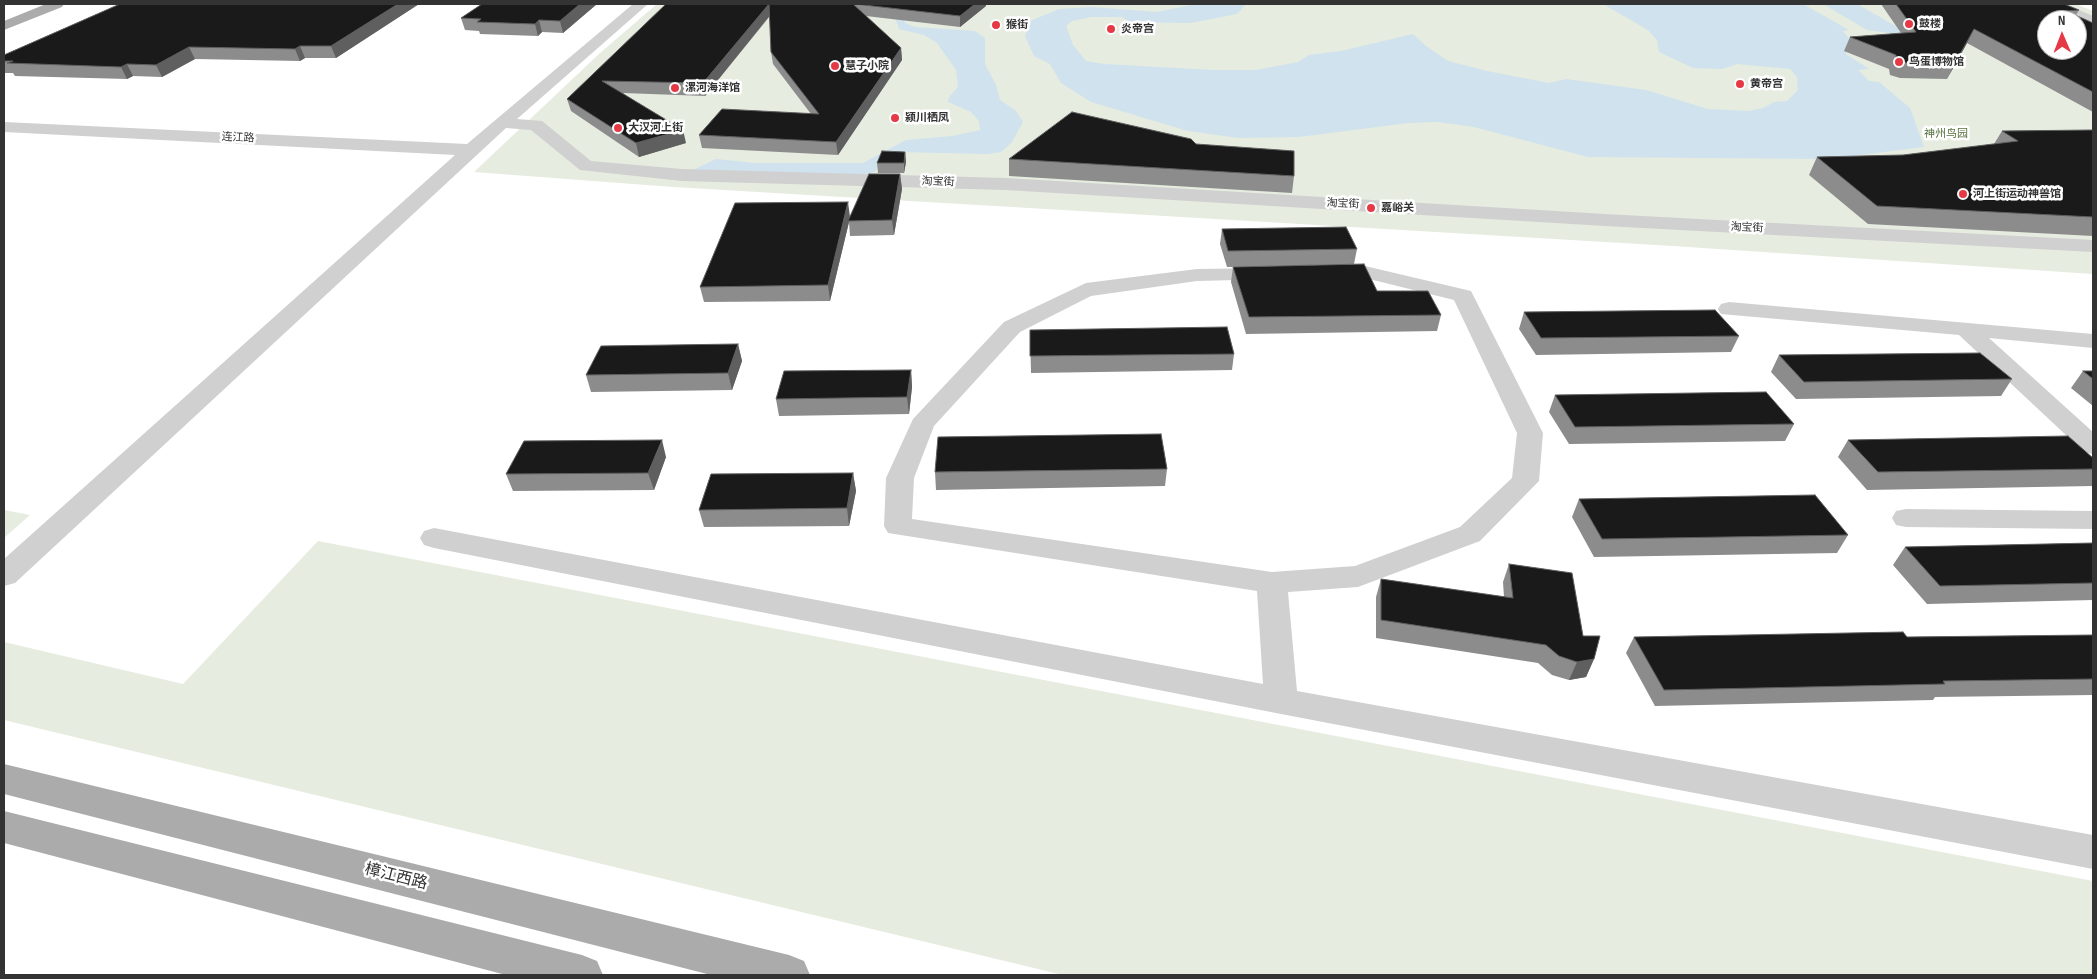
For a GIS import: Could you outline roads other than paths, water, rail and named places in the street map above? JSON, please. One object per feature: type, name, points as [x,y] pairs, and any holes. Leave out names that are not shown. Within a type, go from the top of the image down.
[{"type":"main road","points":[[4,13],[27,4]]},
{"type":"main road","points":[[4,26],[58,4]]},
{"type":"main road","name":"樟江西路","points":[[4,779],[789,975]]},
{"type":"main road","points":[[4,827],[582,975]]},
{"type":"street","points":[[4,576],[471,150],[641,4]]},
{"type":"street","points":[[2054,4],[2093,21]]},
{"type":"street","name":"淘宝街","points":[[502,124],[536,125],[586,166],[682,175],[1015,185],[1605,220],[2093,246]]},
{"type":"street","name":"连江路","points":[[4,127],[471,150]]},
{"type":"street","points":[[1365,272],[1463,296],[1530,434],[1525,481],[1470,534],[1358,576],[1272,583],[898,526],[900,478],[922,424],[1012,327],[1086,290],[1198,275],[1365,272]]},
{"type":"street","points":[[1729,309],[2093,341]]},
{"type":"street","points":[[1966,329],[2093,446]]},
{"type":"street","points":[[1906,518],[2093,520]]},
{"type":"street","points":[[434,538],[1282,701],[2093,852]]},
{"type":"street","points":[[1272,583],[1282,701]]},
{"type":"water","points":[[1196,4],[1246,4],[1237,14],[1191,23],[1129,22],[1122,17],[1091,17],[1072,21],[1066,26],[1073,45],[1086,61],[1104,64],[1213,70],[1256,70],[1298,62],[1309,55],[1341,51],[1413,34],[1426,46],[1448,61],[1487,71],[1549,83],[1566,79],[1646,90],[1708,109],[1749,111],[1763,108],[1774,102],[1787,101],[1798,90],[1797,77],[1790,69],[1737,64],[1722,69],[1693,68],[1659,52],[1657,40],[1648,30],[1603,4],[1803,4],[1849,30],[1843,31],[1851,41],[1846,54],[1869,69],[1858,70],[1869,81],[1879,82],[1910,108],[1924,147],[1828,159],[1588,157],[1474,127],[1438,122],[1408,123],[1299,137],[1239,138],[1188,131],[1091,102],[1061,83],[1050,64],[1034,56],[1025,36],[1030,21],[1059,9],[1092,7],[1157,12]]},
{"type":"water","points":[[1823,4],[1857,4],[1899,28],[1918,31],[1896,34],[1867,30]]},
{"type":"water","points":[[872,11],[904,20],[905,23],[915,27],[975,31],[985,38],[985,64],[996,85],[1000,100],[1016,111],[1023,122],[1012,142],[1001,152],[988,154],[897,152],[880,163],[875,172],[863,175],[693,170],[716,159],[755,163],[863,163],[906,140],[953,136],[980,130],[979,121],[971,112],[948,102],[949,97],[958,87],[956,70],[937,43],[924,35],[899,29],[896,20]]},
{"type":"place","name":"鼓楼","points":[[1909,24]]},
{"type":"place","name":"猴街","points":[[996,25]]},
{"type":"place","name":"炎帝宫","points":[[1111,29]]},
{"type":"place","name":"鸟蛋博物馆","points":[[1899,62]]},
{"type":"place","name":"慧子小院","points":[[835,66]]},
{"type":"place","name":"黄帝宫","points":[[1740,84]]},
{"type":"place","name":"漯河海洋馆","points":[[675,88]]},
{"type":"place","name":"颍川栖凤","points":[[895,118]]},
{"type":"place","name":"大汉河上街","points":[[618,128]]},
{"type":"place","name":"河上街运动神兽馆","points":[[1963,194]]},
{"type":"place","name":"嘉峪关","points":[[1371,208]]},
{"type":"park label","name":"神州鸟园","points":[[1946,134]]}]
